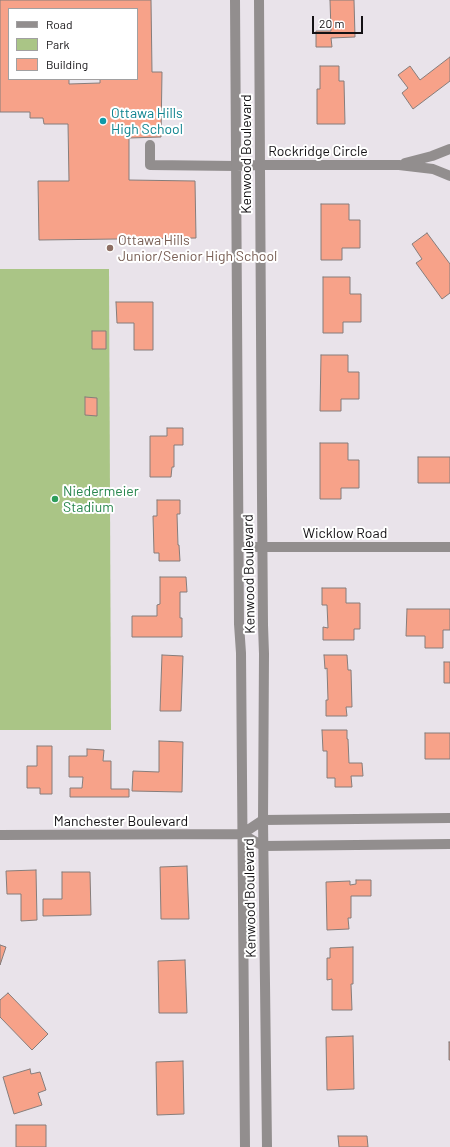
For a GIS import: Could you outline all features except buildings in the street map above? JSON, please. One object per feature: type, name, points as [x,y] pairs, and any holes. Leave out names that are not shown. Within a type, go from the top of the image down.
[{"type":"street","name":"Kenwood Boulevard","points":[[235,0],[239,624],[241,653],[246,1147]]},
{"type":"street","name":"Kenwood Boulevard","points":[[259,0],[264,654],[263,846],[267,1147]]},
{"type":"street","name":"Rockridge Circle","points":[[150,145],[150,165],[399,165],[433,169],[450,176]]},
{"type":"street","name":"Rockridge Circle","points":[[399,165],[432,156],[450,149]]},
{"type":"street","name":"Wicklow Road","points":[[239,547],[450,547]]},
{"type":"street","points":[[242,834],[263,820],[450,818]]},
{"type":"street","name":"Manchester Boulevard","points":[[0,835],[242,834],[263,846]]},
{"type":"street","points":[[263,846],[450,844]]},
{"type":"green space","name":"Niedermeier Stadium","points":[[0,269],[109,269],[111,730],[0,730]]},
{"type":"place","name":"Ottawa Hills High School","points":[[103,121]]},
{"type":"place","name":"Ottawa Hills Junior/Senior High School","points":[[110,248]]},
{"type":"place","name":"Niedermeier Stadium","points":[[55,499]]}]
